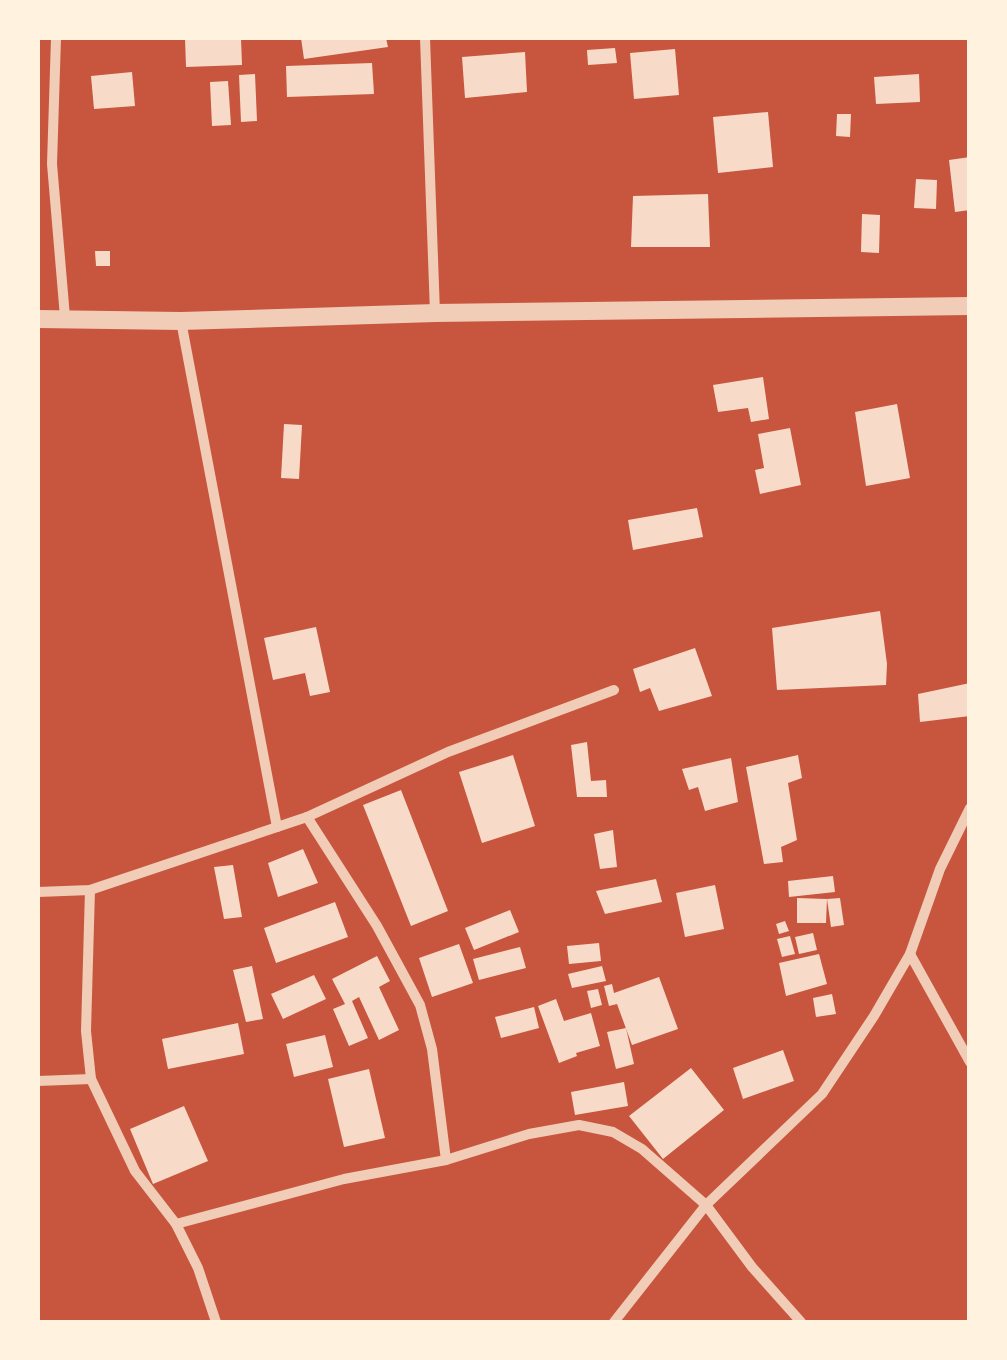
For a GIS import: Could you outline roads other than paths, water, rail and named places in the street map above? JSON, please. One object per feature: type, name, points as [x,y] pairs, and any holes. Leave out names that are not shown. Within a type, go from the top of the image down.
[{"type":"street","points":[[56,38],[52,164],[65,317]]},
{"type":"street","points":[[425,38],[435,313]]},
{"type":"street","points":[[38,318],[181,320],[970,306]]},
{"type":"street","points":[[181,320],[276,827]]},
{"type":"street","points":[[38,892],[90,890],[307,817],[448,752],[614,690]]},
{"type":"street","points":[[614,1322],[706,1205],[822,1094],[910,954],[940,869],[970,808]]},
{"type":"street","points":[[307,817],[377,926],[420,1005],[432,1049],[446,1160]]},
{"type":"street","points":[[90,890],[86,1031],[91,1079],[135,1171],[176,1224],[198,1268],[216,1322]]},
{"type":"street","points":[[910,954],[970,1062]]},
{"type":"street","points":[[38,1081],[91,1079]]},
{"type":"street","points":[[176,1224],[344,1179],[446,1160],[529,1134],[578,1125],[612,1132],[642,1149],[706,1205],[752,1267],[801,1322]]}]
